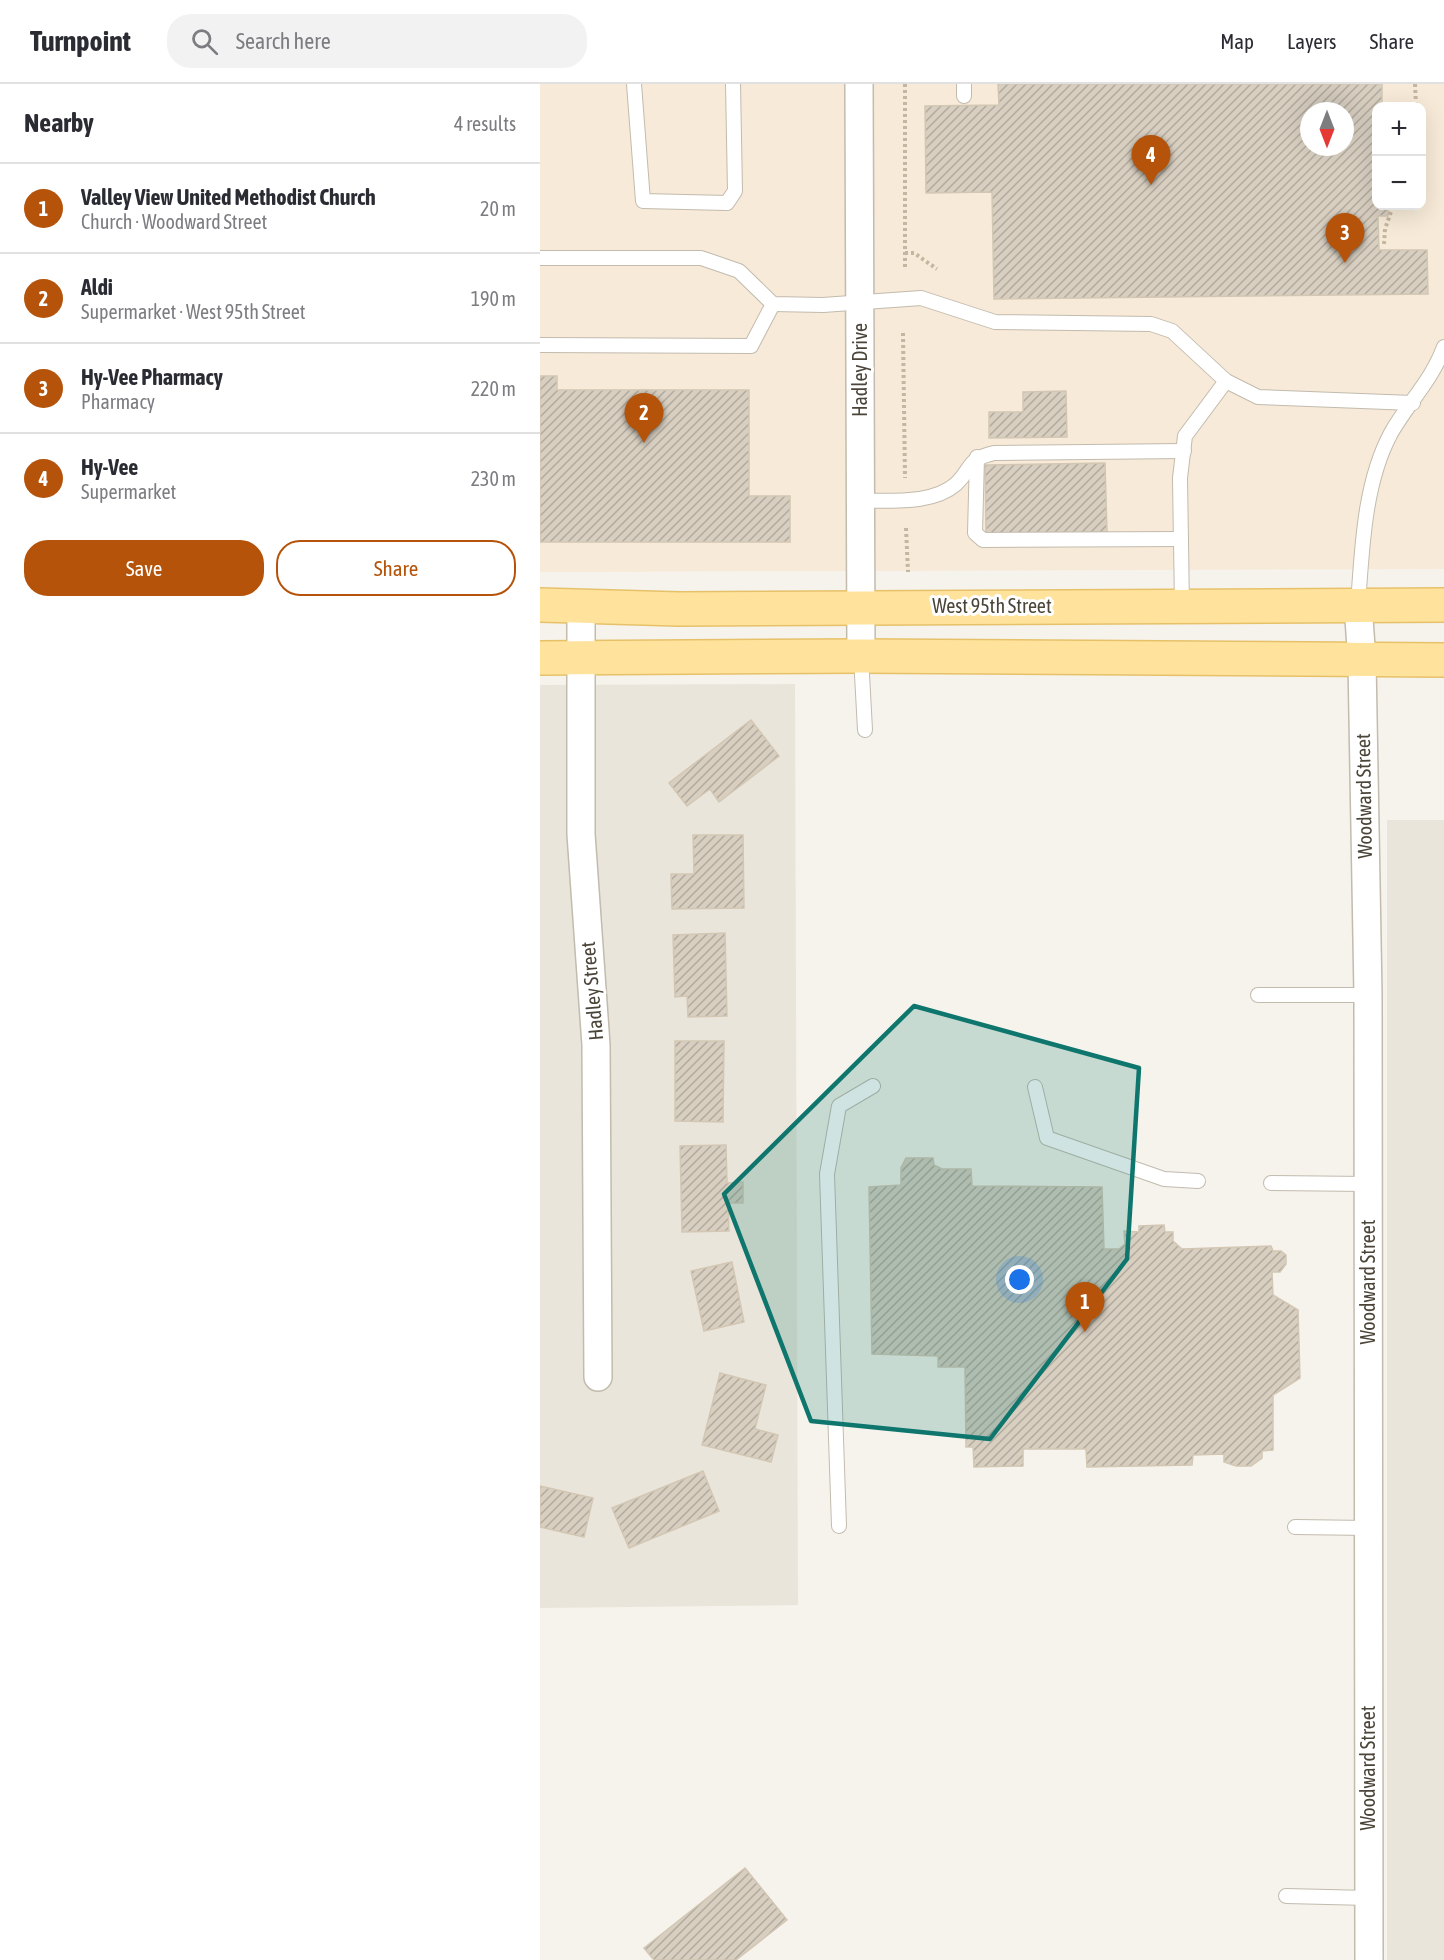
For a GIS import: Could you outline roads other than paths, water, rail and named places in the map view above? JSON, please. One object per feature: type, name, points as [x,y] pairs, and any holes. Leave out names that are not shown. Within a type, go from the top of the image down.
[{"type":"main road","name":"West 95th Street","points":[[540,605],[679,609],[861,606],[1444,605]]},
{"type":"main road","points":[[540,658],[861,656],[1444,660]]},
{"type":"street","name":"Hadley Drive","points":[[854,86],[860,301],[861,656]]},
{"type":"street","name":"Hadley Street","points":[[581,605],[582,846],[596,1045],[598,1377]]},
{"type":"street","name":"Woodward Street","points":[[1358,605],[1362,661],[1368,995],[1369,1960]]},
{"type":"lane","points":[[634,84],[643,201],[727,203],[735,191],[733,84]]},
{"type":"lane","points":[[540,258],[701,258],[739,271],[773,304],[823,305],[921,298],[995,322],[1151,324],[1172,331],[1226,381],[1258,397],[1413,403]]},
{"type":"lane","points":[[540,345],[752,346],[773,304]]},
{"type":"lane","points":[[1358,605],[1372,485],[1391,434],[1435,370],[1444,347]]},
{"type":"lane","points":[[1182,606],[1180,478],[1185,436],[1226,381]]},
{"type":"lane","points":[[860,501],[905,500],[940,494],[956,483],[977,458],[994,453],[1184,451]]},
{"type":"lane","points":[[977,458],[975,533],[983,540],[1181,539]]},
{"type":"lane","points":[[861,656],[865,730]]},
{"type":"lane","points":[[1258,995],[1368,995]]},
{"type":"lane","points":[[839,1526],[827,1174],[839,1106],[873,1086]]},
{"type":"lane","points":[[1035,1087],[1047,1138],[1164,1179],[1198,1181]]},
{"type":"lane","points":[[1271,1183],[1368,1184]]},
{"type":"lane","points":[[1295,1527],[1368,1528]]},
{"type":"lane","points":[[1286,1896],[1369,1898]]},
{"type":"place","name":"Hy-Vee","points":[[1151,185]]},
{"type":"place","name":"Hy-Vee Pharmacy","points":[[1345,263]]},
{"type":"place","name":"Aldi","points":[[644,443]]},
{"type":"place","name":"Valley View United Methodist Church","points":[[1085,1332]]}]
